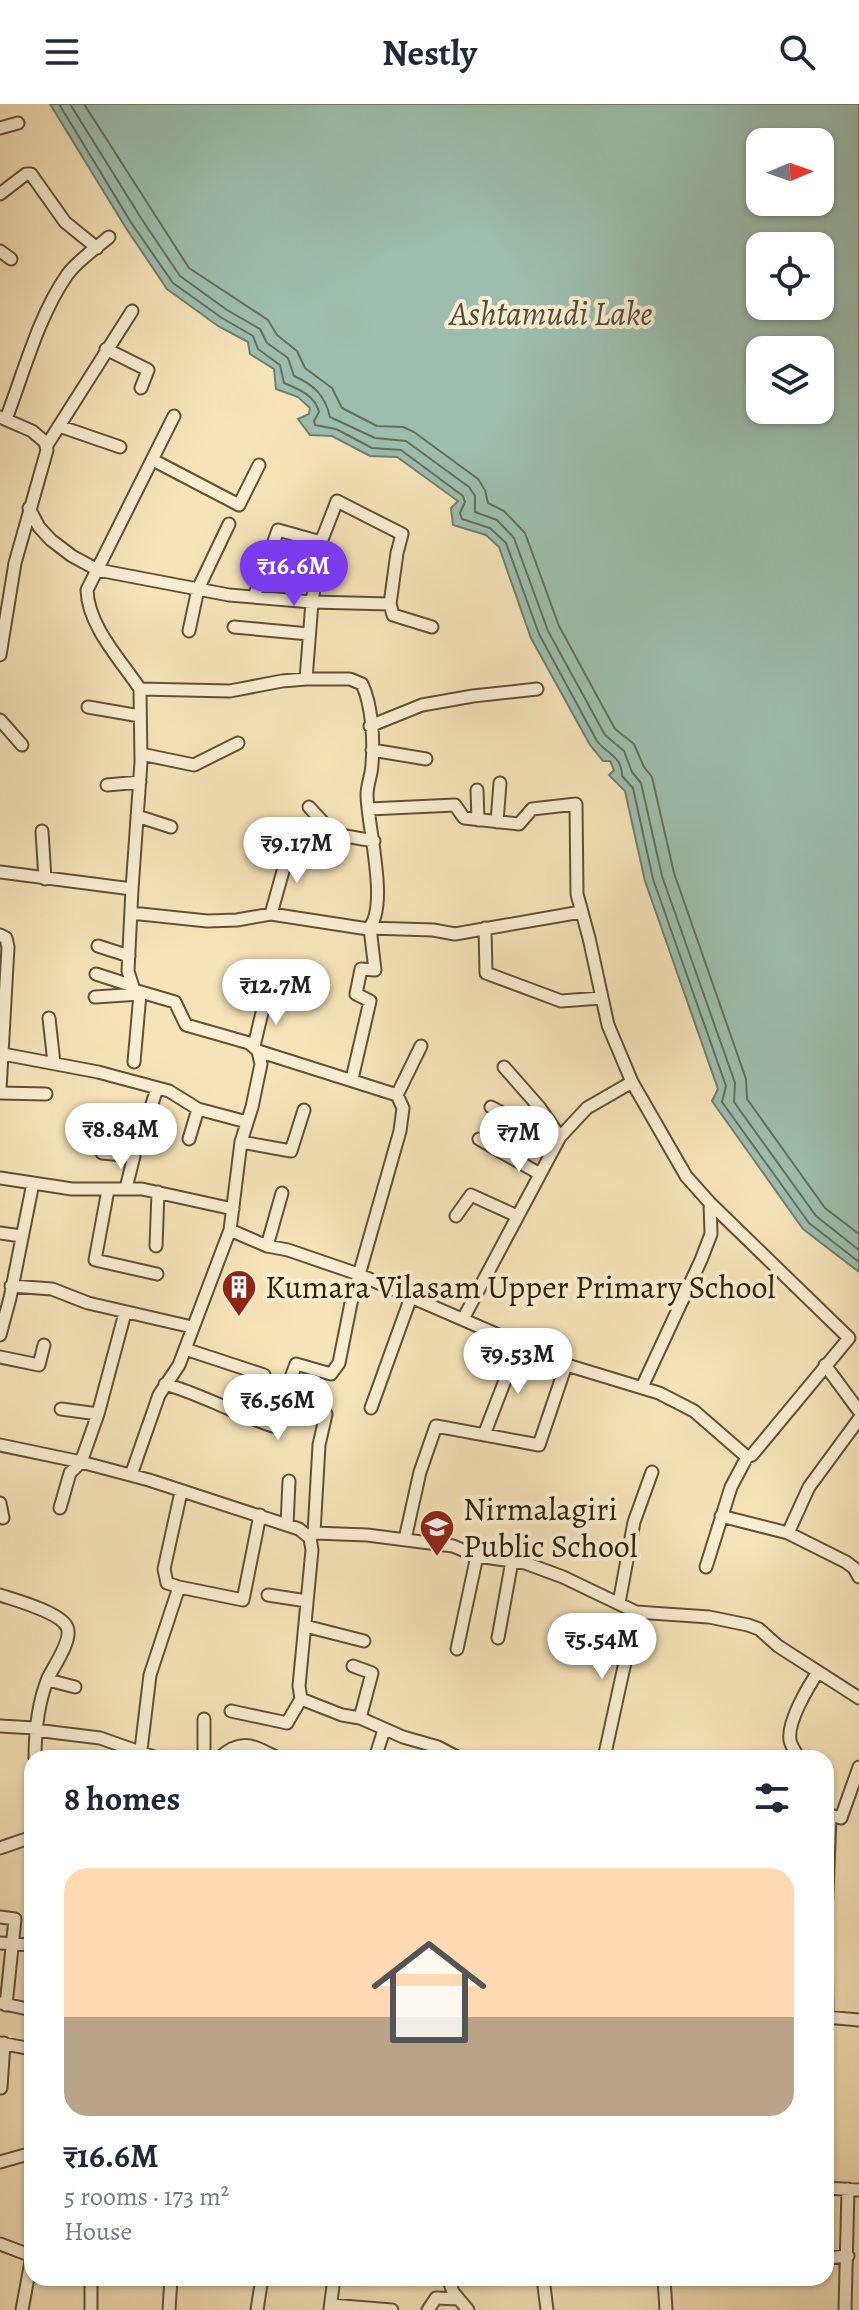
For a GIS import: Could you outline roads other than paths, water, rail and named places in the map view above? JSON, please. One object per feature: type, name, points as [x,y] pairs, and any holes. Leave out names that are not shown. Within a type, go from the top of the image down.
[{"type":"street","points":[[0,128],[18,123]]},
{"type":"street","points":[[0,194],[26,174],[31,174],[65,222],[97,248]]},
{"type":"street","points":[[47,445],[32,431],[3,418],[57,293],[69,273],[109,237]]},
{"type":"street","points":[[0,251],[11,259]]},
{"type":"street","points":[[0,655],[15,563],[47,445],[132,311]]},
{"type":"street","points":[[106,349],[148,370],[141,388]]},
{"type":"street","points":[[130,985],[132,889],[141,754],[140,689],[97,625],[87,605],[87,590],[174,416]]},
{"type":"street","points":[[59,426],[120,447]]},
{"type":"street","points":[[153,460],[239,505],[259,465]]},
{"type":"street","points":[[306,679],[312,602],[321,542],[337,501],[402,534],[390,604],[393,615],[432,627]]},
{"type":"street","points":[[29,508],[39,527],[51,540],[98,570],[254,597],[390,604]]},
{"type":"street","points":[[189,631],[198,589],[229,524]]},
{"type":"street","points":[[254,597],[278,530],[321,542]]},
{"type":"street","points":[[234,627],[309,634]]},
{"type":"street","points":[[140,689],[230,691],[306,679],[350,679],[362,684],[372,750],[367,794],[377,884],[370,928],[375,970],[361,969],[356,994],[370,1001],[352,1079]]},
{"type":"street","points":[[370,726],[443,700],[537,689]]},
{"type":"street","points":[[88,707],[140,716]]},
{"type":"street","points":[[0,720],[22,745]]},
{"type":"street","points":[[141,754],[194,765],[238,743]]},
{"type":"street","points":[[372,750],[426,759]]},
{"type":"street","points":[[107,785],[140,782]]},
{"type":"street","points":[[497,822],[500,783]]},
{"type":"street","points":[[477,790],[478,820]]},
{"type":"street","points":[[369,809],[455,805],[464,818],[519,824],[532,809],[576,804],[577,894],[608,1025],[632,1082],[686,1176],[849,1338],[752,1455],[747,1457],[731,1487],[706,1567]]},
{"type":"street","points":[[309,807],[334,834],[374,841]]},
{"type":"street","points":[[137,816],[171,827]]},
{"type":"street","points":[[42,831],[45,879]]},
{"type":"street","points":[[271,914],[290,846]]},
{"type":"street","points":[[0,872],[132,889]]},
{"type":"street","points":[[131,913],[207,921],[271,914],[370,928],[433,930],[455,934],[581,912]]},
{"type":"street","points":[[485,928],[486,973],[561,1001],[601,998]]},
{"type":"street","points":[[0,935],[8,941],[0,1092],[46,1094]]},
{"type":"street","points":[[98,946],[129,956]]},
{"type":"street","points":[[96,974],[130,985],[140,994]]},
{"type":"street","points":[[134,1062],[140,994]]},
{"type":"street","points":[[95,997],[140,994],[175,1002],[186,1025],[397,1095],[403,1108],[404,1117],[358,1274],[335,1371],[331,1374],[296,1364],[273,1426],[165,1384]]},
{"type":"street","points":[[131,1475],[144,1432],[165,1384],[179,1365],[230,1230],[241,1142],[261,1064],[256,1048],[265,1000]]},
{"type":"street","points":[[49,1018],[54,1063]]},
{"type":"street","points":[[397,1095],[421,1046]]},
{"type":"street","points":[[3,1054],[169,1091],[198,1109],[247,1122]]},
{"type":"street","points":[[504,1067],[540,1108],[560,1137]]},
{"type":"street","points":[[463,1319],[560,1137],[587,1108],[632,1082]]},
{"type":"street","points":[[104,1137],[141,1140],[157,1088]]},
{"type":"street","points":[[491,1107],[515,1120],[499,1150]]},
{"type":"street","points":[[189,1139],[198,1109]]},
{"type":"street","points":[[241,1142],[291,1151],[304,1110]]},
{"type":"street","points":[[512,1157],[526,1133]]},
{"type":"street","points":[[479,1139],[540,1174]]},
{"type":"street","points":[[102,1153],[134,1156],[126,1188]]},
{"type":"street","points":[[0,1178],[108,1190],[126,1188],[158,1192],[233,1209]]},
{"type":"street","points":[[0,1335],[33,1183]]},
{"type":"street","points":[[108,1190],[95,1260],[157,1274]]},
{"type":"street","points":[[156,1246],[158,1192]]},
{"type":"street","points":[[267,1246],[282,1193]]},
{"type":"street","points":[[456,1216],[471,1195],[517,1216]]},
{"type":"street","points":[[642,1387],[711,1234],[710,1203]]},
{"type":"street","points":[[230,1230],[267,1246],[358,1274],[566,1365],[642,1387],[694,1411],[747,1457]]},
{"type":"street","points":[[0,1233],[21,1236]]},
{"type":"street","points":[[7,1294],[52,1289],[88,1303],[192,1327]]},
{"type":"street","points":[[371,1408],[411,1297]]},
{"type":"street","points":[[60,1508],[70,1473],[81,1462],[98,1414],[125,1313]]},
{"type":"street","points":[[484,1435],[519,1344]]},
{"type":"street","points":[[0,1357],[39,1365],[44,1345]]},
{"type":"street","points":[[185,1349],[264,1375]]},
{"type":"street","points":[[405,1539],[420,1472],[436,1426],[539,1445],[566,1365]]},
{"type":"street","points":[[825,1365],[859,1411]]},
{"type":"street","points":[[61,1409],[98,1414]]},
{"type":"street","points":[[231,1711],[287,1723],[301,1699],[299,1686],[319,1445],[326,1414]]},
{"type":"street","points":[[788,1533],[809,1487],[859,1419]]},
{"type":"street","points":[[0,1445],[131,1475],[260,1515],[312,1536],[367,1535],[453,1546],[477,1556],[512,1561],[563,1577],[636,1612],[709,1617],[748,1625],[759,1629],[778,1646],[859,1698]]},
{"type":"street","points":[[619,1603],[634,1522],[652,1472]]},
{"type":"street","points":[[287,1525],[289,1481]]},
{"type":"street","points":[[181,1492],[164,1569],[167,1583],[179,1587],[243,1600],[260,1515]]},
{"type":"street","points":[[0,1503],[3,1518]]},
{"type":"street","points":[[721,1516],[788,1533],[846,1562],[859,1577]]},
{"type":"street","points":[[457,1649],[477,1556]]},
{"type":"street","points":[[498,1638],[512,1561]]},
{"type":"street","points":[[141,1750],[150,1675],[179,1587]]},
{"type":"street","points":[[0,1595],[55,1616],[66,1624],[68,1632],[62,1653],[48,1680],[35,1729],[35,1750]]},
{"type":"street","points":[[268,1595],[307,1601]]},
{"type":"street","points":[[606,1750],[636,1612]]},
{"type":"street","points":[[305,1626],[364,1641]]},
{"type":"street","points":[[353,1666],[372,1673],[360,1718]]},
{"type":"street","points":[[794,1750],[790,1735],[804,1695],[818,1672]]},
{"type":"street","points":[[48,1680],[75,1687]]},
{"type":"street","points":[[301,1699],[444,1750]]},
{"type":"street","points":[[204,1719],[204,1750]]},
{"type":"street","points":[[0,1726],[100,1738],[127,1750]]},
{"type":"street","points":[[378,1750],[384,1730]]},
{"type":"street","points":[[230,1750],[245,1744],[259,1750]]},
{"type":"street","points":[[834,1816],[841,1818],[859,1767]]},
{"type":"street","points":[[0,1848],[24,1840]]},
{"type":"street","points":[[0,1917],[15,1919],[3,2004],[24,2008]]},
{"type":"street","points":[[0,1943],[24,1944]]},
{"type":"street","points":[[834,2018],[859,2020]]},
{"type":"street","points":[[1,2088],[2,2043],[24,2047]]},
{"type":"street","points":[[0,2162],[24,2155]]},
{"type":"street","points":[[834,2188],[854,2189],[845,2310]]},
{"type":"street","points":[[0,2244],[24,2253]]},
{"type":"street","points":[[834,2257],[848,2256]]},
{"type":"street","points":[[22,2310],[26,2286]]},
{"type":"street","points":[[91,2286],[91,2310]]},
{"type":"street","points":[[169,2310],[170,2286]]},
{"type":"street","points":[[257,2310],[261,2286]]},
{"type":"street","points":[[333,2286],[330,2307],[392,2310]]},
{"type":"street","points":[[452,2286],[468,2310]]},
{"type":"street","points":[[544,2286],[547,2310]]},
{"type":"street","points":[[664,2286],[666,2310]]},
{"type":"street","points":[[428,2310],[436,2298],[458,2299]]},
{"type":"water","name":"Ashtamudi Lake","points":[[50,104],[859,104],[859,1272],[803,1229],[712,1101],[718,1089],[645,881],[625,791],[609,775],[614,770],[610,761],[603,761],[590,745],[531,638],[499,547],[486,535],[453,525],[451,508],[458,501],[397,457],[370,456],[332,436],[310,435],[298,419],[309,414],[310,408],[298,397],[276,389],[274,369],[250,354],[248,342],[218,326],[167,289]]},
{"type":"place","name":"Kumara Vilasam Upper Primary School","points":[[239,1318]]},
{"type":"place","name":"Nirmalagiri Public School","points":[[437,1558]]}]
